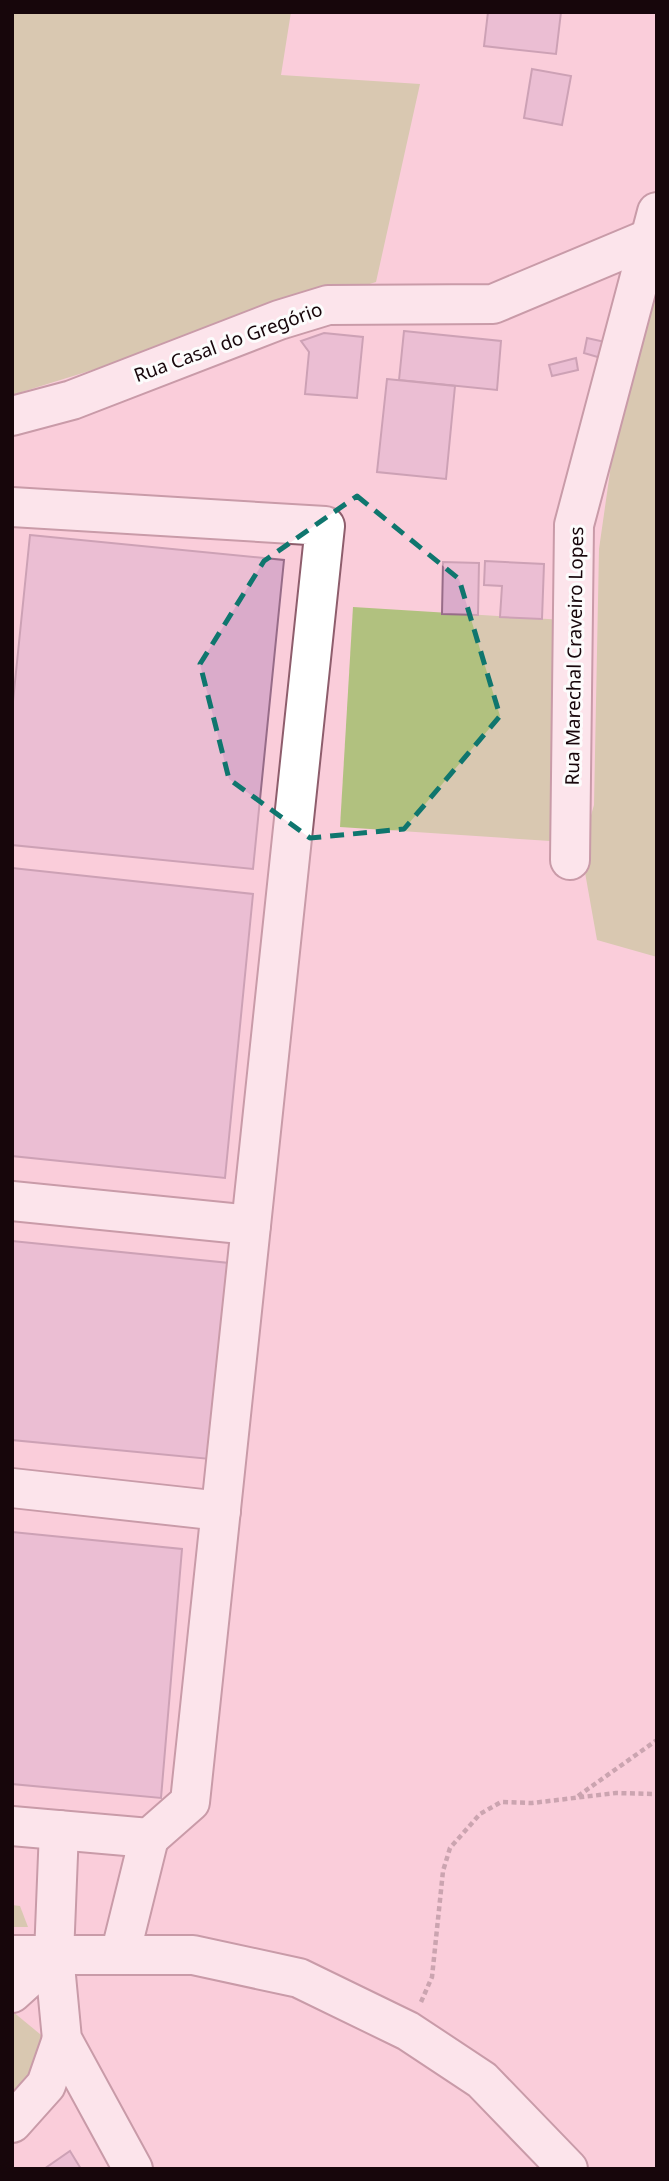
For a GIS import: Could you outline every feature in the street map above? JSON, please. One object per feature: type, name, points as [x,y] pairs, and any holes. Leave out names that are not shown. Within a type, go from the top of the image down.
[{"type":"street","name":"Rua Casal do Gregório","points":[[12,416],[72,400],[279,320],[328,305],[493,304],[652,226]]},
{"type":"street","name":"Rua Marechal Craveiro Lopes","points":[[570,860],[574,525],[652,226]]},
{"type":"street","points":[[12,506],[325,526],[190,1802],[149,1838],[120,1955]]},
{"type":"street","points":[[12,1201],[251,1225]]},
{"type":"street","points":[[12,1488],[221,1511]]},
{"type":"street","points":[[12,1826],[149,1838]]},
{"type":"street","points":[[59,1830],[54,1955],[62,2039],[133,2169]]},
{"type":"street","points":[[12,1955],[193,1955],[299,1978],[408,2031],[482,2080],[568,2169]]},
{"type":"street","points":[[12,1993],[54,1955]]},
{"type":"street","points":[[12,2123],[46,2085],[62,2039]]},
{"type":"path","points":[[576,1798],[657,1740]]},
{"type":"path","points":[[408,2031],[432,1977],[443,1871],[450,1848],[461,1831],[480,1814],[501,1802],[532,1803],[616,1793],[657,1794]]},
{"type":"highlighted area","points":[[357,496],[459,579],[500,716],[404,829],[310,838],[229,779],[200,664],[264,561]]},
{"type":"green space","points":[[12,12],[291,12],[281,75],[420,84],[376,282],[12,395]]},
{"type":"green space","points":[[657,285],[657,957],[597,940],[581,850],[594,805],[599,549],[613,451]]},
{"type":"green space","points":[[353,607],[564,620],[550,841],[340,827]]},
{"type":"green space","points":[[12,1905],[20,1906],[28,1927],[12,1927]]},
{"type":"green space","points":[[12,2011],[46,2039],[26,2091],[12,2101]]},
{"type":"building","points":[[488,12],[561,12],[556,54],[484,46]]},
{"type":"building","points":[[532,69],[571,76],[562,125],[524,118]]},
{"type":"building","points":[[404,331],[501,341],[497,390],[399,380]]},
{"type":"building","points":[[324,333],[363,337],[357,398],[305,394],[309,352],[301,341]]},
{"type":"building","points":[[587,338],[605,342],[601,358],[584,353]]},
{"type":"building","points":[[576,358],[578,370],[552,376],[549,365]]},
{"type":"building","points":[[387,379],[455,386],[446,479],[377,472]]},
{"type":"building","points":[[30,535],[284,560],[253,869],[12,845],[12,711]]},
{"type":"building","points":[[485,561],[544,564],[542,619],[500,617],[502,586],[484,585]]},
{"type":"building","points":[[443,562],[479,563],[478,615],[442,614]]},
{"type":"building","points":[[12,868],[253,894],[225,1178],[12,1156]]},
{"type":"building","points":[[12,1241],[229,1263],[210,1459],[12,1440]]},
{"type":"building","points":[[12,1532],[182,1549],[161,1798],[12,1784]]},
{"type":"building","points":[[70,2151],[81,2169],[44,2169]]}]
